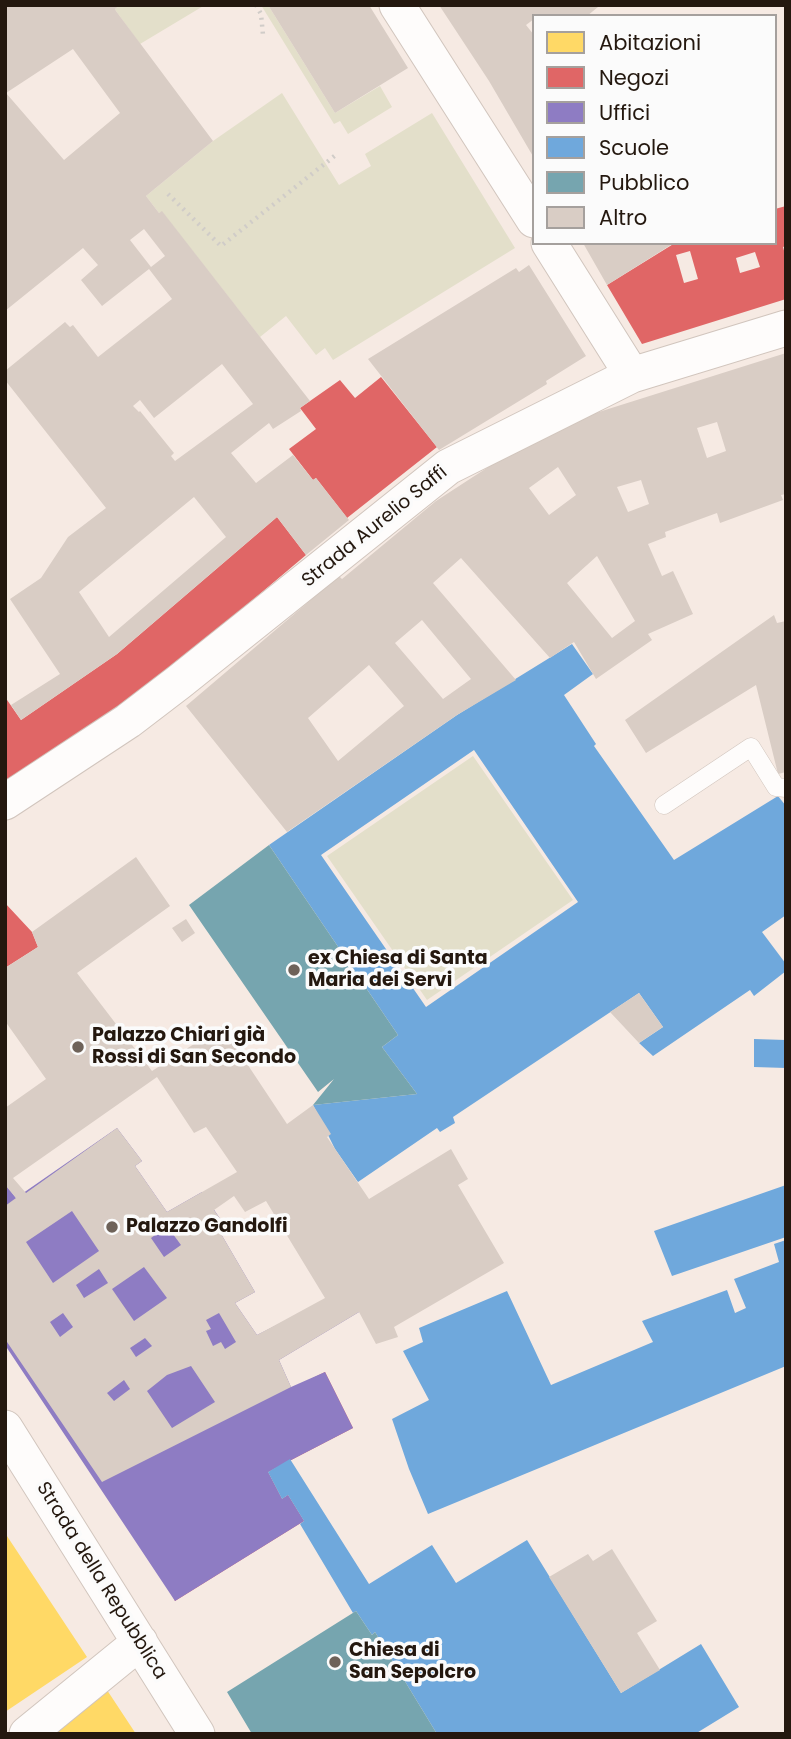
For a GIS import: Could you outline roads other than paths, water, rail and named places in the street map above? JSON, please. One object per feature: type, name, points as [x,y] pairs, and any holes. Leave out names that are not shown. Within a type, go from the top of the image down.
[{"type":"street","points":[[397,5],[532,217]]},
{"type":"street","points":[[550,245],[632,375]]},
{"type":"street","name":"Strada Aurelio Saffi","points":[[5,802],[159,698],[448,467],[632,375],[786,328]]},
{"type":"street","name":"Strada della Repubblica","points":[[5,1428],[197,1734]]},
{"type":"street","points":[[27,1734],[140,1642]]},
{"type":"lane","points":[[664,805],[751,747],[776,787],[786,789]]},
{"type":"place","name":"ex Chiesa di Santa Maria dei Servi","points":[[294,970]]},
{"type":"place","name":"Palazzo Chiari già Rossi di San Secondo","points":[[78,1047]]},
{"type":"place","name":"Palazzo Gandolfi","points":[[112,1227]]},
{"type":"place","name":"Chiesa di San Sepolcro","points":[[335,1662]]}]
